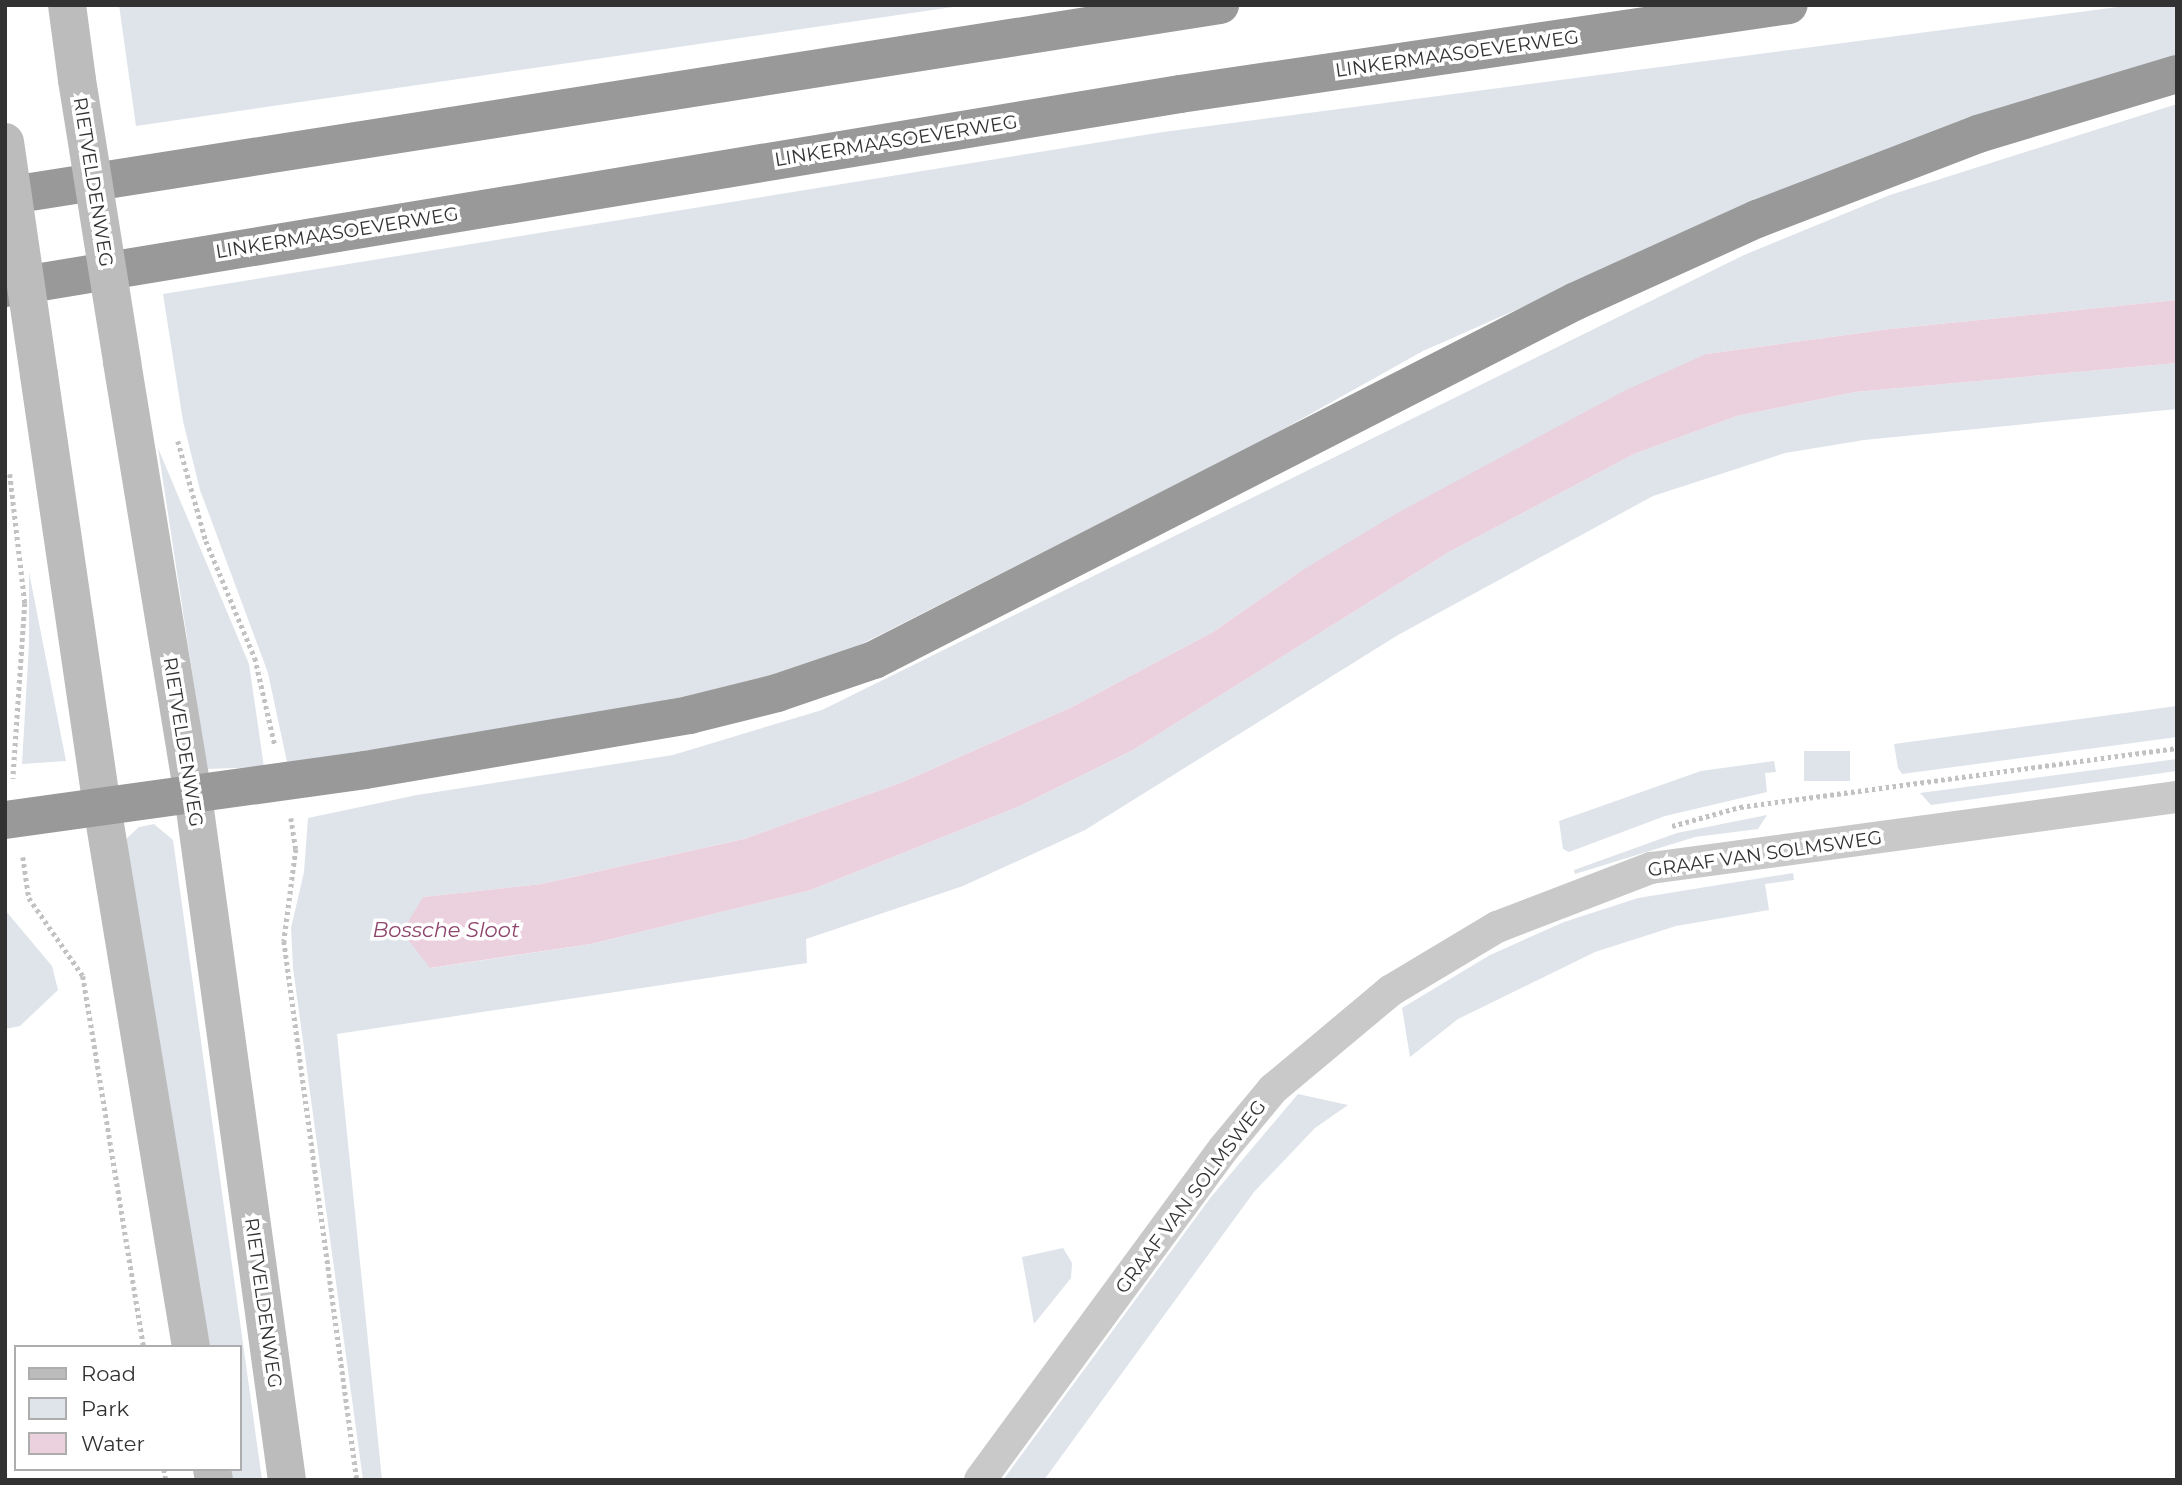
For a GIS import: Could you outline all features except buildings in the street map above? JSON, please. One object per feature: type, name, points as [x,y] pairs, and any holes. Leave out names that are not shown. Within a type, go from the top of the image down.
[{"type":"highway","points":[[5,196],[1220,5]]},
{"type":"highway","name":"LINKERMAASOEVERWEG","points":[[5,288],[1180,94],[1789,5]]},
{"type":"highway","points":[[11,819],[284,781],[689,715],[777,693],[874,660],[1576,301],[1732,230],[1978,134],[2177,74]]},
{"type":"main road","name":"RIETVELDENWEG","points":[[66,5],[193,794],[287,1480]]},
{"type":"main road","points":[[5,142],[102,806],[191,1345]]},
{"type":"street","name":"GRAAF VAN SOLMSWEG","points":[[980,1480],[1224,1148],[1273,1089],[1390,991],[1497,928],[1651,868],[2177,797]]},
{"type":"path","points":[[176,430],[206,541],[255,658],[284,781],[296,849],[284,941],[357,1480]]},
{"type":"path","points":[[10,471],[24,603],[11,769],[11,819],[29,898],[83,976],[144,1345]]},
{"type":"path","points":[[1668,827],[1740,807],[2177,748]]},
{"type":"green space","points":[[119,5],[967,5],[136,126]]},
{"type":"green space","points":[[2133,5],[2177,5],[2177,55],[1681,237],[1423,351],[1262,441],[848,651],[750,686],[654,710],[287,762],[268,673],[200,490],[183,421],[163,294],[1163,132]]},
{"type":"green space","points":[[2177,104],[2177,300],[1890,329],[1706,354],[1301,571],[1213,632],[1072,707],[903,782],[744,839],[541,884],[423,897],[431,968],[591,944],[811,890],[1020,806],[1133,750],[1449,552],[1634,454],[1737,416],[1855,392],[2177,363],[2177,409],[1864,440],[1785,453],[1653,496],[1398,635],[1085,830],[963,886],[806,939],[807,963],[337,1034],[382,1480],[363,1480],[293,968],[291,928],[304,872],[308,818],[417,795],[673,755],[822,710],[1744,255],[1890,195]]},
{"type":"green space","points":[[158,448],[249,664],[264,767],[207,769]]},
{"type":"green space","points":[[29,572],[66,761],[22,764],[29,644]]},
{"type":"green space","points":[[2177,706],[2177,737],[1902,774],[1898,768],[1894,744]]},
{"type":"green space","points":[[1804,751],[1850,751],[1850,781],[1804,781]]},
{"type":"green space","points":[[2177,759],[2177,771],[1931,805],[1920,793]]},
{"type":"green space","points":[[1774,761],[1776,772],[1765,773],[1767,792],[1665,816],[1569,852],[1563,849],[1559,821],[1701,771]]},
{"type":"green space","points":[[1767,815],[1758,829],[1695,837],[1575,874],[1574,870],[1677,833]]},
{"type":"green space","points":[[154,824],[173,840],[262,1480],[224,1480],[222,1471],[242,1471],[242,1345],[202,1345],[124,853],[127,838],[139,827]]},
{"type":"green space","points":[[1793,873],[1794,880],[1765,884],[1769,910],[1676,926],[1595,952],[1458,1019],[1410,1057],[1402,1008],[1490,955],[1564,922],[1638,898]]},
{"type":"green space","points":[[5,910],[52,966],[58,990],[20,1026],[5,1029]]},
{"type":"green space","points":[[1298,1094],[1348,1105],[1315,1128],[1254,1192],[1044,1480],[1003,1480],[1211,1197]]},
{"type":"green space","points":[[1063,1248],[1072,1263],[1071,1278],[1034,1324],[1022,1257]]},
{"type":"water","name":"Bossche Sloot","points":[[2177,300],[2177,363],[1855,392],[1737,416],[1634,454],[1449,552],[1133,750],[1020,806],[811,890],[591,944],[430,968],[402,932],[423,897],[541,884],[744,839],[903,782],[1072,707],[1213,632],[1301,571],[1399,512],[1624,391],[1706,354],[1890,329]]}]
